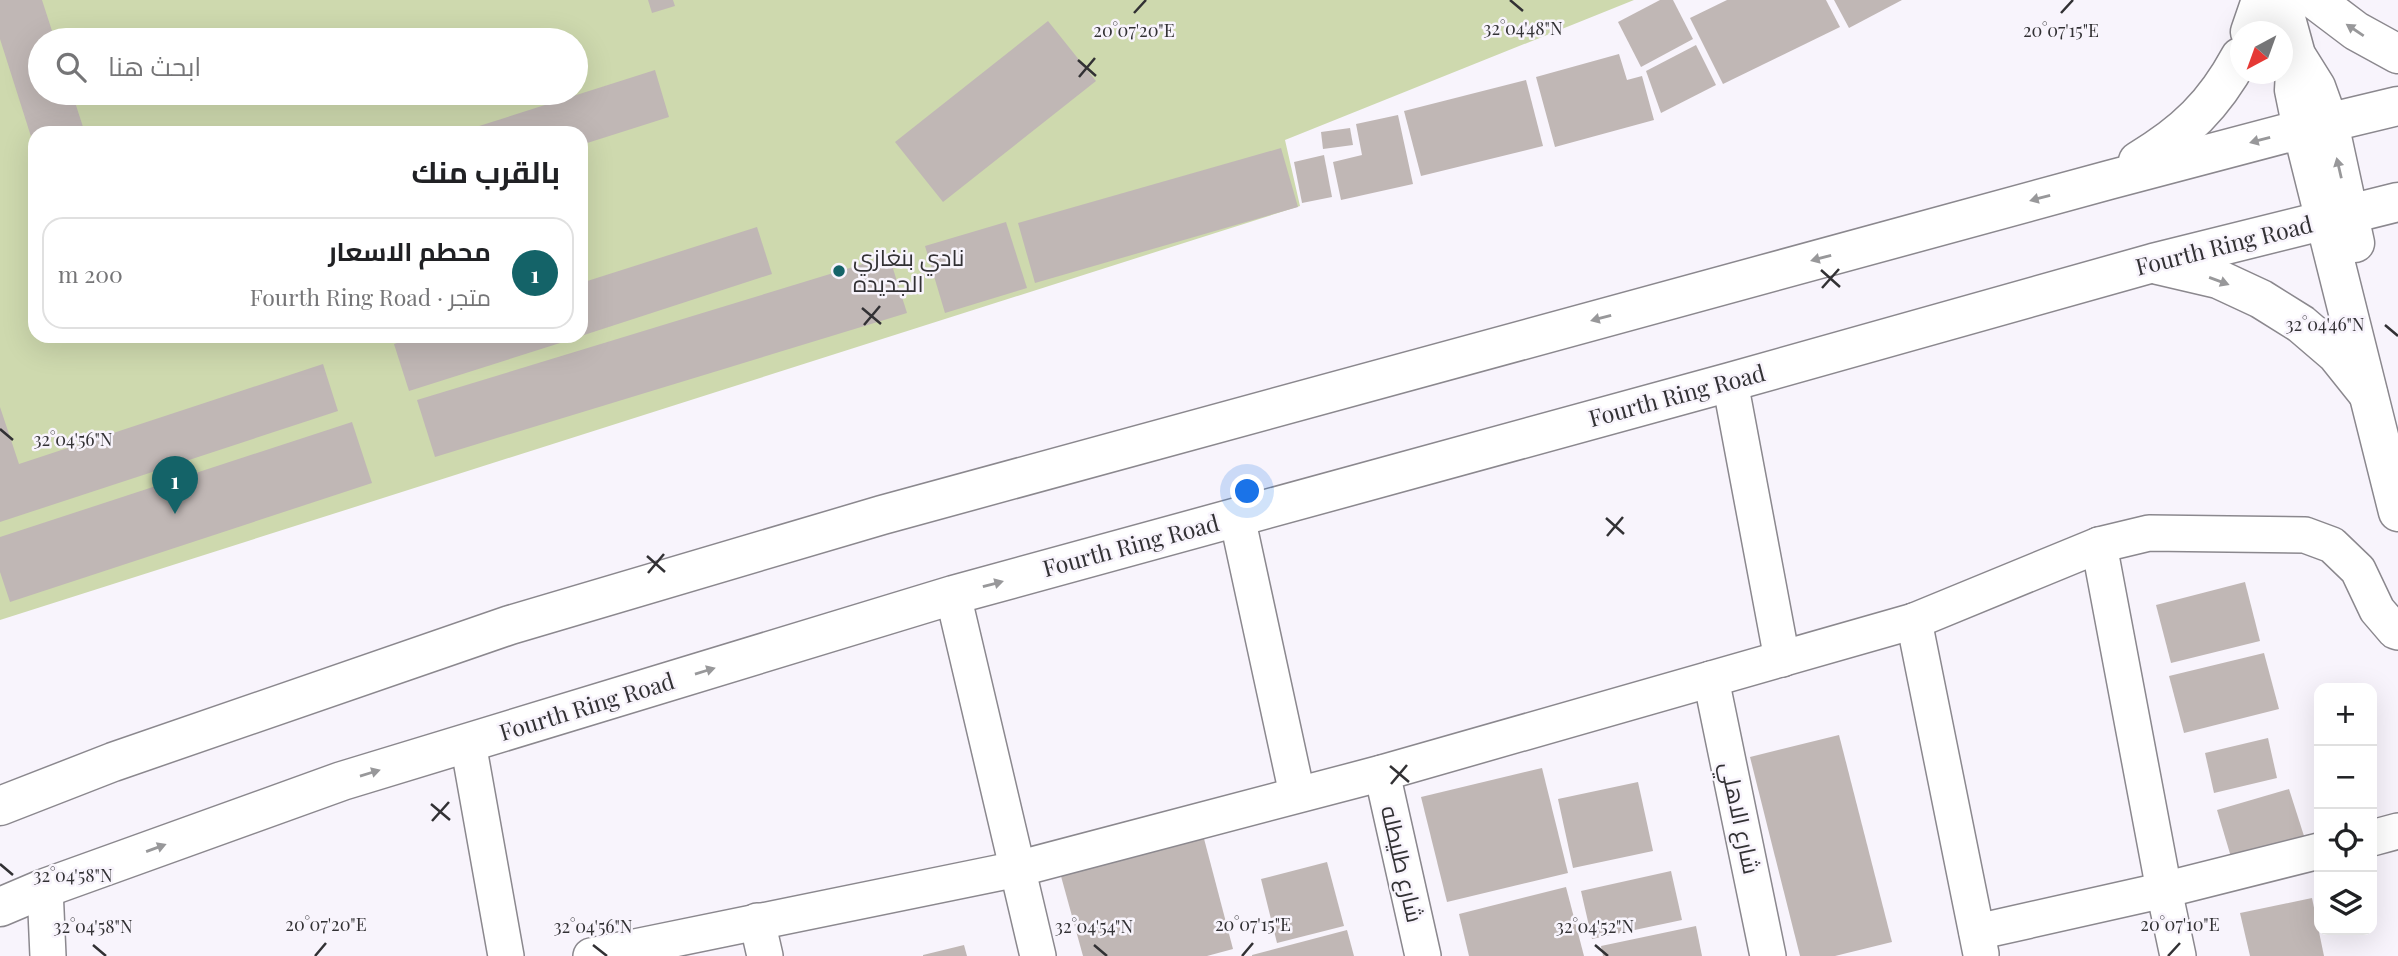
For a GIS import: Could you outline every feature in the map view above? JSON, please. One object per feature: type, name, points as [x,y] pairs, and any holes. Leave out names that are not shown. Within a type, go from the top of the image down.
[{"type":"main road","points":[[2254,21],[2261,0]]},
{"type":"main road","points":[[2281,0],[2296,55],[2316,87],[2315,126],[2337,218],[2368,394],[2398,512]]},
{"type":"main road","points":[[2315,0],[2356,31],[2398,54]]},
{"type":"main road","points":[[2109,180],[2173,140],[2206,108],[2230,73]]},
{"type":"main road","points":[[0,806],[126,758],[510,625],[908,508],[2109,180],[2398,106]]},
{"type":"main road","name":"Fourth Ring Road","points":[[0,907],[45,888],[342,781],[953,595],[2153,263],[2398,202]]},
{"type":"main road","points":[[2337,218],[2359,269],[2398,425]]},
{"type":"main road","points":[[2153,263],[2218,279],[2261,299],[2301,324],[2336,354],[2368,394]]},
{"type":"street","points":[[1730,382],[1782,659]]},
{"type":"street","points":[[1237,517],[1297,794]]},
{"type":"street","points":[[591,956],[1017,869],[1382,773],[1914,621],[2099,545],[2149,533],[2305,536],[2332,545],[2358,570],[2377,610],[2398,632]]},
{"type":"street","points":[[2099,545],[2178,956]]},
{"type":"street","points":[[953,595],[1038,956]]},
{"type":"street","points":[[1914,621],[1979,944],[2164,890],[2314,852]]},
{"type":"street","name":"شارع الاهلي","points":[[1711,679],[1768,956]]},
{"type":"street","points":[[468,743],[506,956]]},
{"type":"street","name":"شارع طليطله","points":[[1382,773],[1423,956]]},
{"type":"street","points":[[2377,837],[2398,831]]},
{"type":"street","points":[[45,888],[48,956]]},
{"type":"street","points":[[757,921],[765,956]]},
{"type":"green space","name":"نادي بنغازي الجديده","points":[[0,0],[1634,0],[1285,140],[1300,206],[0,620]]},
{"type":"building","points":[[0,0],[42,0],[51,28],[28,28],[28,105],[76,105],[83,126],[28,127],[0,39]]},
{"type":"building","points":[[648,0],[673,0],[675,6],[652,13]]},
{"type":"building","points":[[1660,0],[1673,0],[1693,39],[1641,67],[1618,22]]},
{"type":"building","points":[[1727,0],[1826,0],[1840,27],[1723,84],[1690,18]]},
{"type":"building","points":[[1834,0],[1902,0],[1849,28]]},
{"type":"building","points":[[1048,21],[1096,81],[943,202],[895,142]]},
{"type":"building","points":[[1696,45],[1716,85],[1661,113],[1646,71]]},
{"type":"building","points":[[1619,54],[1627,80],[1642,76],[1654,120],[1555,147],[1536,77]]},
{"type":"building","points":[[655,70],[669,117],[588,143],[588,126],[479,126],[545,105],[588,105],[588,91]]},
{"type":"building","points":[[1526,80],[1543,146],[1421,176],[1404,111]]},
{"type":"building","points":[[1398,115],[1413,184],[1341,200],[1333,162],[1362,155],[1356,124]]},
{"type":"building","points":[[1350,128],[1353,145],[1323,149],[1321,132]]},
{"type":"building","points":[[1281,148],[1298,207],[1035,283],[1018,223]]},
{"type":"building","points":[[1324,155],[1332,197],[1302,203],[1294,162]]},
{"type":"building","points":[[1006,222],[1027,288],[945,313],[925,246]]},
{"type":"building","points":[[757,227],[772,274],[588,334],[588,281]]},
{"type":"building","points":[[889,256],[907,313],[435,457],[417,400]]},
{"type":"building","points":[[397,343],[560,343],[409,391],[394,344]]},
{"type":"building","points":[[323,364],[338,411],[0,522],[0,407],[19,464]]},
{"type":"building","points":[[352,422],[372,483],[10,602],[0,572],[0,537]]},
{"type":"building","points":[[2245,582],[2260,641],[2171,663],[2156,605]]},
{"type":"building","points":[[2264,653],[2279,709],[2184,733],[2169,676]]},
{"type":"building","points":[[1839,735],[1892,942],[1835,956],[1800,956],[1750,757]]},
{"type":"building","points":[[2268,738],[2277,778],[2214,793],[2205,753]]},
{"type":"building","points":[[1542,768],[1568,873],[1447,902],[1421,797]]},
{"type":"building","points":[[1638,782],[1653,851],[1573,868],[1558,799]]},
{"type":"building","points":[[2289,789],[2304,836],[2231,857],[2217,810]]},
{"type":"building","points":[[1202,831],[1233,949],[1207,956],[1083,956],[1059,869]]},
{"type":"building","points":[[1327,862],[1344,926],[1277,943],[1261,879]]},
{"type":"building","points":[[1671,871],[1682,920],[1592,939],[1581,891]]},
{"type":"building","points":[[1566,887],[1584,956],[1469,956],[1459,914]]},
{"type":"building","points":[[2312,898],[2314,935],[2320,935],[2324,956],[2250,956],[2240,913]]},
{"type":"building","points":[[1696,926],[1702,956],[1603,956],[1601,946]]},
{"type":"building","points":[[1347,930],[1354,956],[1252,956],[1252,955]]},
{"type":"building","points":[[964,945],[967,956],[923,956],[923,955]]},
{"type":"place","name":"نادي بنغازي الجديده","points":[[839,271]]},
{"type":"place","name":"محطم الاسعار","points":[[175,514]]}]
